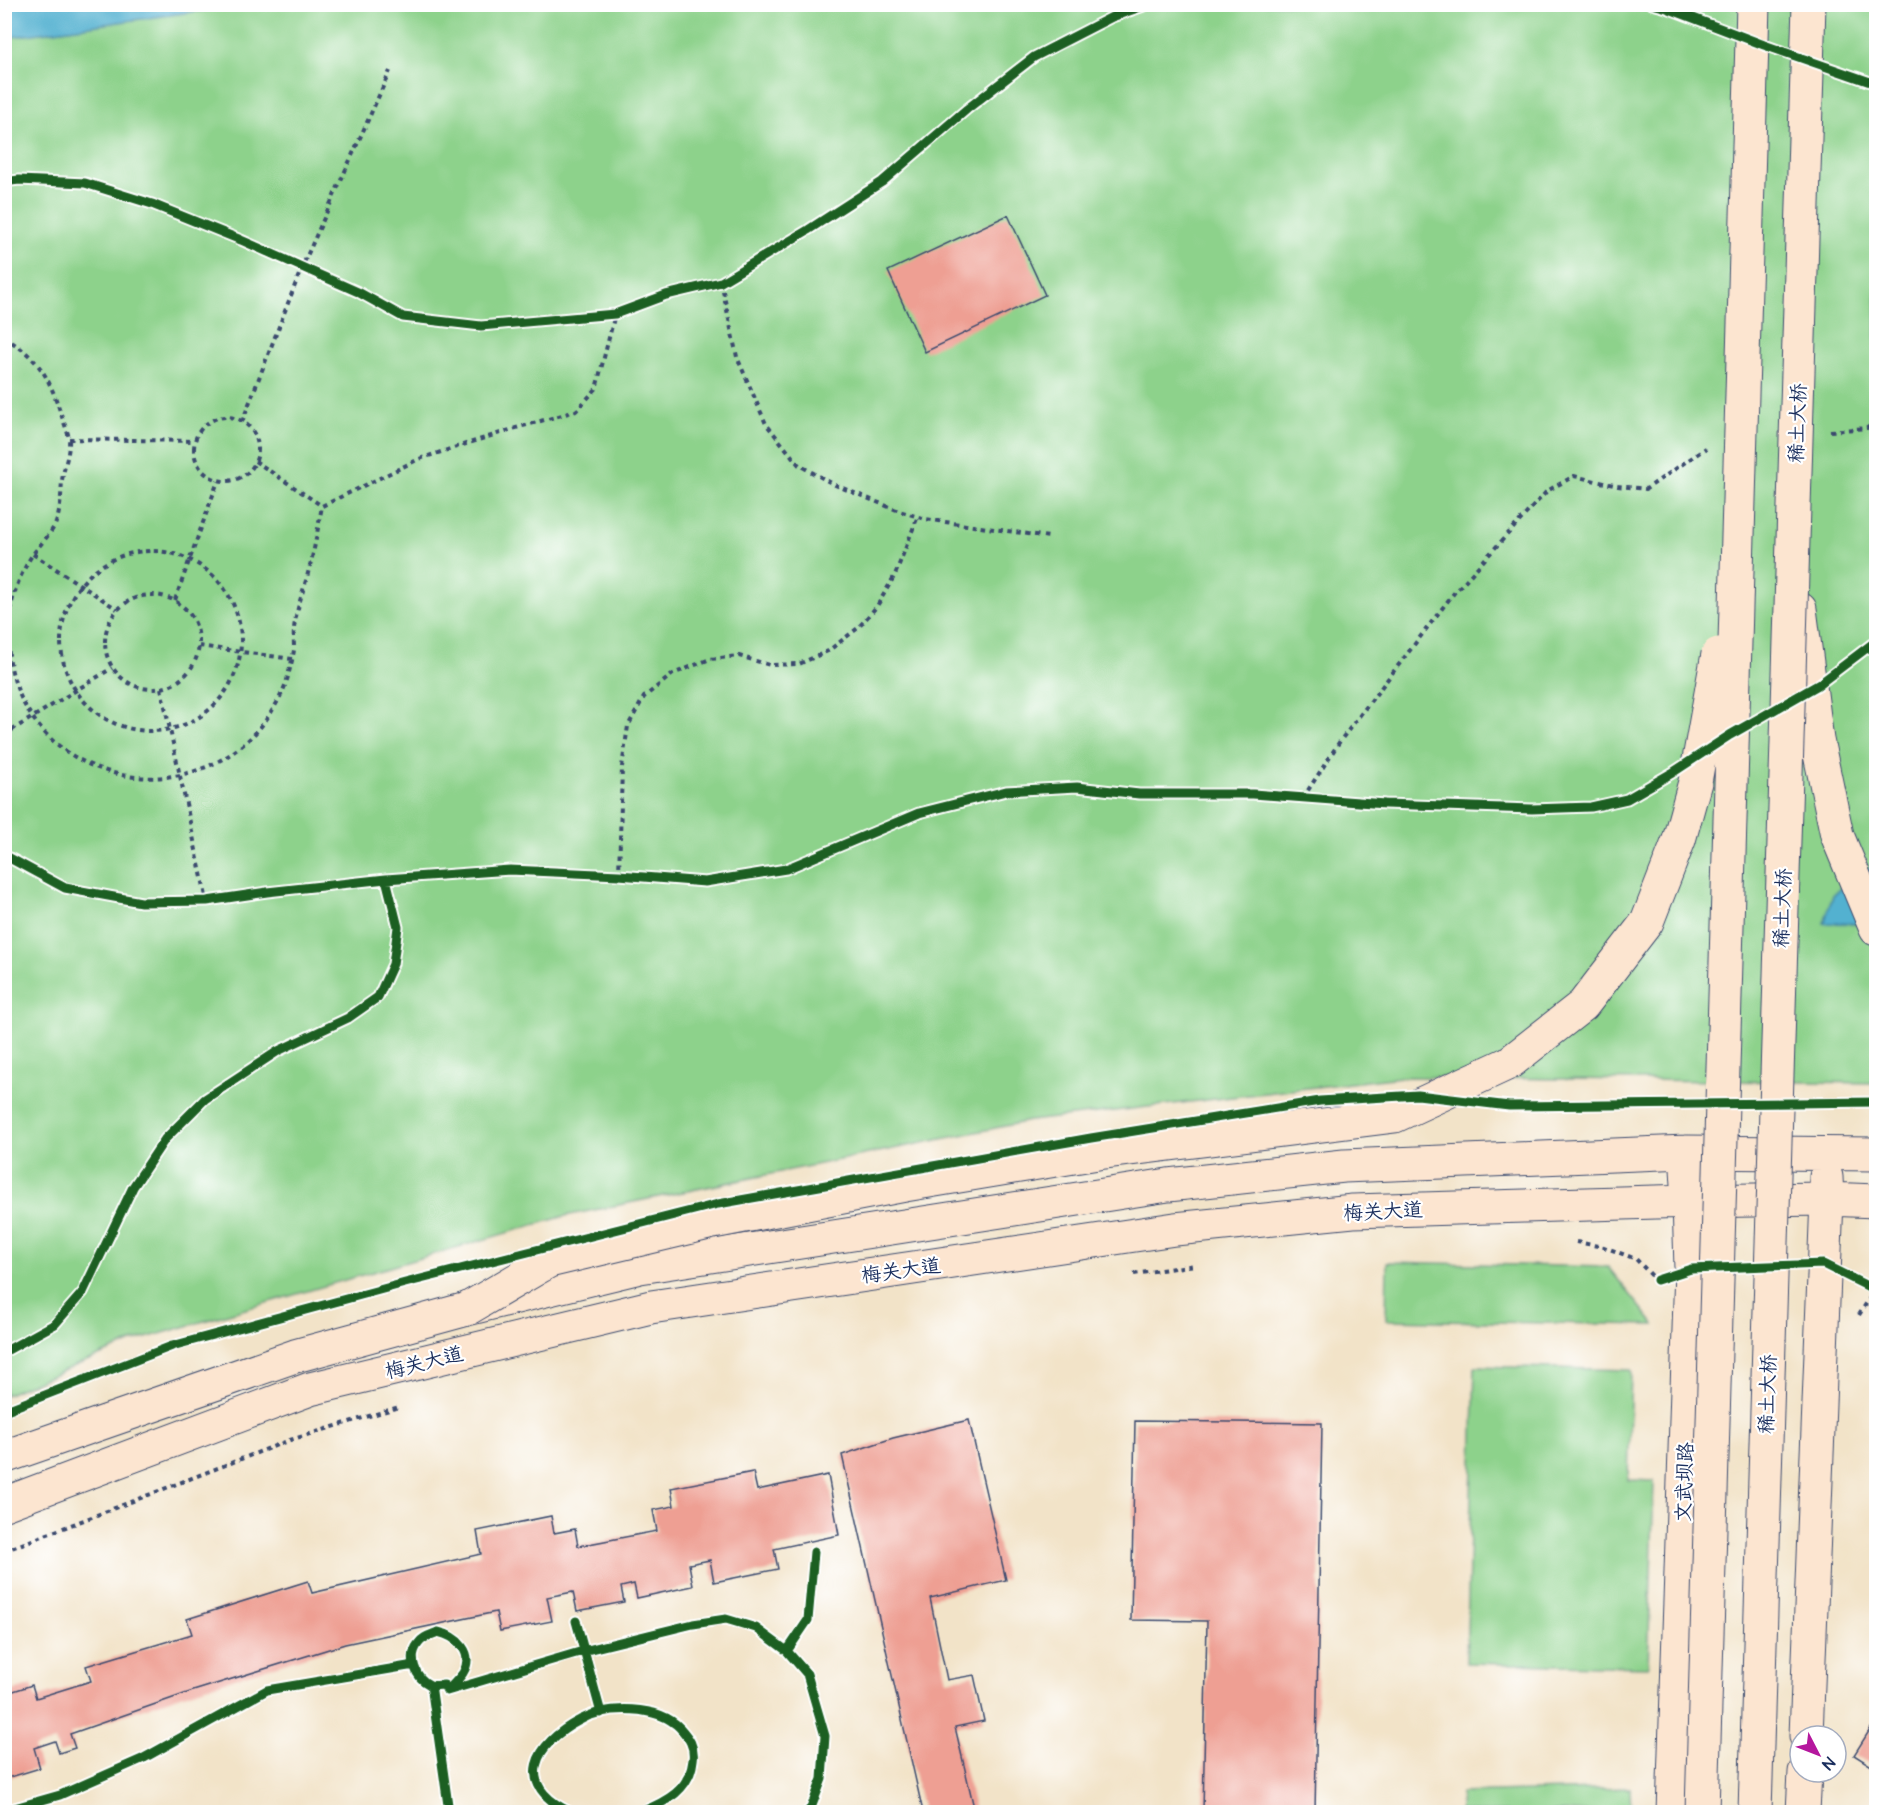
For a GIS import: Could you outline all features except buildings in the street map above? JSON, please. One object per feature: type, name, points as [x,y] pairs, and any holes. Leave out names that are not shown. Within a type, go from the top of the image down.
[{"type":"main road","points":[[1702,1812],[1753,4]]},
{"type":"main road","name":"稀土大桥","points":[[1755,1812],[1809,4]]},
{"type":"main road","points":[[467,1309],[549,1261],[713,1222],[905,1185],[1098,1153],[1395,1116],[1509,1063],[1583,1005],[1647,922],[1679,840],[1695,782],[1737,540]]},
{"type":"main road","points":[[1793,546],[1817,740],[1837,835],[1876,929]]},
{"type":"main road","name":"梅关大道","points":[[4,1457],[296,1356],[467,1309],[640,1267],[1168,1185],[1344,1166],[1686,1152],[1876,1154]]},
{"type":"main road","name":"文武坝路","points":[[1673,1812],[1691,1269],[1686,1152]]},
{"type":"main road","points":[[1806,1724],[1827,1199],[1826,1152]]},
{"type":"main road","name":"梅关大道","points":[[4,1503],[310,1389],[651,1307],[1175,1229],[1353,1211],[1689,1201],[1827,1199],[1876,1201]]},
{"type":"main road","points":[[1803,1812],[1804,1784]]},
{"type":"path","points":[[242,422],[302,267],[390,71]]},
{"type":"path","points":[[721,282],[737,357],[766,424],[799,465],[835,485],[899,511],[1049,537]]},
{"type":"path","points":[[322,506],[418,459],[576,411],[596,389],[615,314]]},
{"type":"path","points":[[4,337],[20,347],[44,372],[54,393],[69,439],[60,509],[54,526],[33,554],[16,588],[9,616],[8,645],[12,673],[23,700],[38,725],[58,745],[83,762],[110,773],[138,778],[167,778],[195,771],[222,760],[244,744],[263,724],[278,702],[289,677],[294,623],[313,556],[322,506]]},
{"type":"path","points":[[219,418],[231,418],[242,422],[256,439],[258,450],[255,461],[249,471],[240,478],[218,481],[207,475],[198,465],[194,454],[195,441],[200,430],[208,422],[219,418]]},
{"type":"path","points":[[1829,431],[1867,428],[1876,423]]},
{"type":"path","points":[[69,439],[195,441]]},
{"type":"path","points":[[1303,798],[1340,741],[1454,593],[1547,491],[1574,476],[1617,486],[1646,489],[1706,448]]},
{"type":"path","points":[[255,461],[322,506]]},
{"type":"path","points":[[175,600],[218,481]]},
{"type":"path","points":[[619,875],[622,767],[628,726],[644,697],[673,674],[710,659],[739,656],[770,665],[799,664],[828,651],[858,628],[877,606],[894,575],[918,516]]},
{"type":"path","points":[[154,550],[176,553],[190,560],[213,575],[227,592],[237,612],[242,634],[241,652],[234,677],[222,696],[207,712],[189,724],[170,730],[147,731],[126,728],[106,720],[89,707],[75,690],[65,671],[61,650],[62,628],[67,607],[80,585],[93,572],[111,560],[132,553],[154,550]]},
{"type":"path","points":[[33,554],[117,609]]},
{"type":"path","points":[[145,595],[160,595],[175,600],[189,612],[198,628],[199,646],[194,663],[183,678],[169,686],[154,689],[137,687],[124,680],[112,668],[106,654],[104,638],[108,622],[117,609],[130,600],[145,595]]},
{"type":"path","points":[[199,646],[292,659]]},
{"type":"path","points":[[4,735],[112,668]]},
{"type":"path","points":[[161,688],[207,902]]},
{"type":"path","points":[[1574,1242],[1604,1247]]},
{"type":"path","points":[[1124,1275],[1206,1264]]},
{"type":"path","points":[[4,1551],[290,1440],[402,1406]]},
{"type":"green space","points":[[241,4],[1876,5],[1876,1083],[1401,1077],[1030,1121],[565,1216],[132,1342],[5,1395],[4,38]]},
{"type":"green space","points":[[1387,1262],[1608,1267],[1655,1325],[1386,1320]]},
{"type":"green space","points":[[1475,1366],[1631,1370],[1628,1480],[1654,1481],[1648,1667],[1466,1663]]},
{"type":"green space","points":[[1630,1788],[1631,1812],[1460,1812],[1461,1793]]},
{"type":"water","points":[[5,4],[241,4],[241,5],[5,38]]},
{"type":"water","points":[[1876,865],[1876,924],[1824,923],[1833,895],[1855,874]]},
{"type":"cycle path","points":[[4,182],[19,180],[85,183],[152,204],[241,240],[358,292],[403,317],[481,326],[615,314],[666,295],[721,282],[882,182],[967,109],[1034,57],[1112,17],[1149,4]]},
{"type":"cycle path","points":[[1652,4],[1876,84]]},
{"type":"cycle path","points":[[4,855],[65,888],[141,902],[207,901],[386,879],[510,870],[705,882],[786,869],[919,813],[1006,791],[1077,787],[1139,794],[1253,794],[1385,804],[1532,809],[1591,807],[1627,799],[1672,773],[1730,735],[1818,685],[1876,641]]},
{"type":"cycle path","points":[[4,1352],[55,1324],[83,1292],[133,1187],[165,1139],[205,1099],[278,1051],[348,1018],[378,997],[393,964],[398,927],[386,879]]},
{"type":"cycle path","points":[[4,1411],[172,1346],[405,1283],[718,1204],[1091,1138],[1320,1101],[1418,1095],[1509,1106],[1876,1102]]},
{"type":"cycle path","points":[[1657,1280],[1691,1269],[1823,1264],[1875,1290]]},
{"type":"cycle path","points":[[787,1651],[808,1620],[814,1552]]},
{"type":"cycle path","points":[[447,1691],[583,1651],[693,1624],[726,1619],[756,1628],[787,1651],[807,1674],[825,1736],[822,1779],[811,1808],[807,1812]]},
{"type":"cycle path","points":[[576,1621],[601,1713]]},
{"type":"cycle path","points":[[438,1632],[457,1641],[462,1646],[467,1659],[463,1673],[447,1691],[444,1685],[430,1685],[425,1682],[417,1672],[413,1661],[415,1649],[420,1642],[427,1636],[438,1632]]},
{"type":"cycle path","points":[[4,1811],[60,1795],[144,1758],[267,1690],[414,1665]]},
{"type":"cycle path","points":[[431,1685],[449,1812]]},
{"type":"cycle path","points":[[570,1812],[552,1801],[541,1790],[536,1777],[536,1765],[551,1741],[564,1730],[591,1715],[618,1710],[646,1711],[670,1720],[686,1735],[693,1750],[691,1770],[682,1787],[668,1799],[641,1812]]}]
